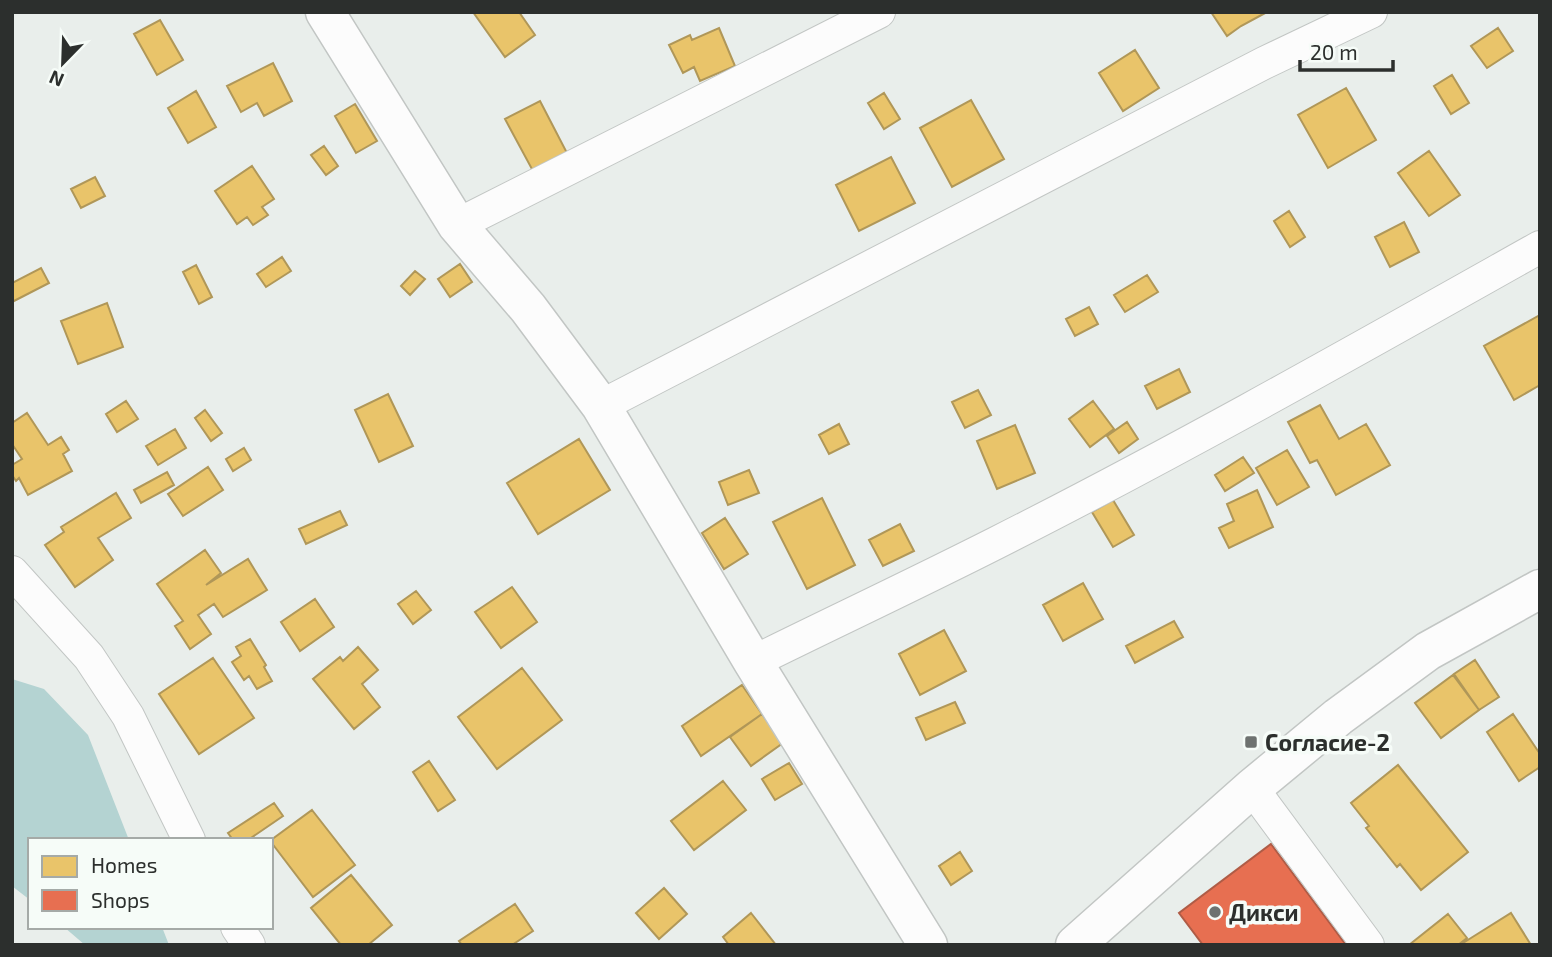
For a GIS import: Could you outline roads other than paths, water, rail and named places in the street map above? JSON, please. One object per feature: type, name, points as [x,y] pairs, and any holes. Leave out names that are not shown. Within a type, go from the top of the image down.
[{"type":"street","points":[[325,12],[457,225],[528,308],[601,406],[753,662],[928,945]]},
{"type":"street","points":[[457,225],[879,12]]},
{"type":"street","points":[[601,406],[1252,69],[1371,12]]},
{"type":"street","points":[[753,662],[1077,501],[1288,388],[1540,247]]},
{"type":"street","points":[[12,572],[89,657],[128,716],[188,838]]},
{"type":"street","points":[[1075,945],[1252,788],[1338,717],[1428,651],[1540,589]]},
{"type":"street","points":[[1252,788],[1368,945]]},
{"type":"street","points":[[238,929],[249,945]]},
{"type":"water","points":[[12,679],[44,689],[88,735],[128,838],[28,838],[28,898],[12,886]]},
{"type":"water","points":[[66,929],[163,929],[169,945],[85,945]]},
{"type":"place","name":"Согласие-2","points":[[1251,742]]},
{"type":"place","name":"Дикси","points":[[1215,912]]}]
